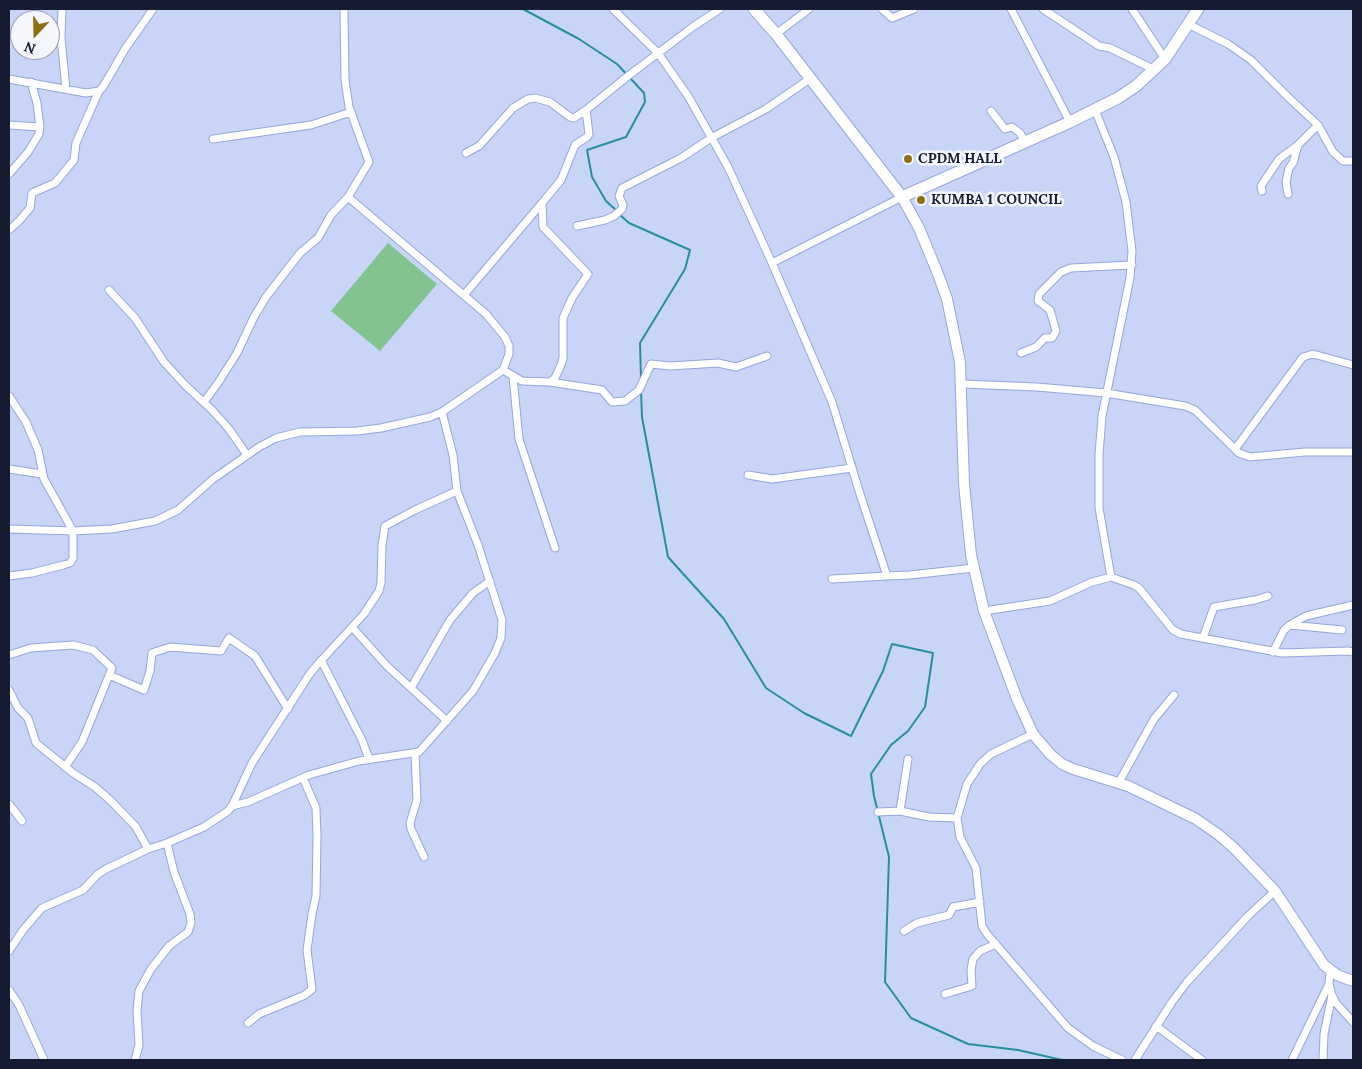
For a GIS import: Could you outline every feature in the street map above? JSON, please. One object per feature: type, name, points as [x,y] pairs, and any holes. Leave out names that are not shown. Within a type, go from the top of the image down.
[{"type":"main road","points":[[754,9],[811,78],[902,197],[1070,122],[1118,98],[1136,86],[1165,59],[1198,9]]},
{"type":"street","points":[[62,9],[61,38],[66,89]]},
{"type":"street","points":[[9,230],[30,208],[32,193],[55,183],[74,160],[76,143],[99,91],[153,9]]},
{"type":"street","points":[[204,402],[237,354],[256,312],[266,297],[300,254],[318,238],[331,215],[348,197],[369,162],[351,112],[344,80],[344,9]]},
{"type":"street","points":[[613,9],[658,54],[688,96],[728,167],[772,262],[832,402],[887,576]]},
{"type":"street","points":[[466,153],[479,146],[513,108],[528,99],[535,98],[550,102],[572,118],[586,110],[621,81],[694,26],[720,9]]},
{"type":"street","points":[[776,34],[809,9]]},
{"type":"street","points":[[882,9],[892,18],[914,9]]},
{"type":"street","points":[[1011,9],[1070,122]]},
{"type":"street","points":[[1043,9],[1099,46],[1110,48],[1155,70]]},
{"type":"street","points":[[1132,9],[1165,59]]},
{"type":"street","points":[[1188,24],[1222,40],[1251,60],[1318,125],[1343,161],[1353,161]]},
{"type":"street","points":[[577,226],[605,220],[614,216],[622,209],[623,205],[619,196],[622,188],[681,158],[711,138],[766,109],[811,78]]},
{"type":"street","points":[[9,79],[86,92],[99,91]]},
{"type":"street","points":[[9,174],[36,141],[40,126],[32,82]]},
{"type":"street","points":[[464,295],[542,203],[543,199],[561,180],[575,144],[589,134],[586,110]]},
{"type":"street","points":[[1095,110],[1114,157],[1126,202],[1132,251],[1132,265],[1106,393],[1099,454],[1098,490],[1101,526],[1111,577]]},
{"type":"street","points":[[991,111],[1005,129],[1012,128],[1020,133],[1025,142]]},
{"type":"street","points":[[213,139],[311,125],[351,112]]},
{"type":"street","points":[[9,125],[40,126]]},
{"type":"street","points":[[1262,191],[1261,186],[1279,159],[1298,145],[1318,125]]},
{"type":"street","points":[[1288,194],[1286,182],[1289,168],[1294,163],[1298,145]]},
{"type":"street","points":[[9,529],[73,531],[127,527],[155,522],[169,516],[213,479],[247,455],[276,438],[287,434],[358,431],[381,428],[430,417],[442,412],[504,370],[509,354],[509,346],[506,337],[486,314],[348,197]]},
{"type":"street","points":[[772,262],[902,197],[919,228],[947,299],[956,336],[962,384],[964,484],[974,568],[984,610],[1017,699],[1034,734],[1050,754],[1062,764],[1073,770],[1119,782],[1196,819],[1219,835],[1247,861],[1275,892],[1324,965],[1330,971],[1353,981]]},
{"type":"street","points":[[542,203],[543,228],[588,274],[572,298],[563,318],[562,362],[555,378],[550,382]]},
{"type":"street","points":[[1021,353],[1036,347],[1046,338],[1052,338],[1056,331],[1050,310],[1038,301],[1039,294],[1061,272],[1071,268],[1132,265]]},
{"type":"street","points":[[109,290],[135,318],[164,362],[229,429],[247,455]]},
{"type":"street","points":[[1234,449],[1303,356],[1313,354],[1353,365]]},
{"type":"street","points":[[504,370],[513,377],[528,382],[550,382],[602,390],[612,402],[625,401],[639,390],[651,364],[670,366],[718,363],[736,367],[768,356]]},
{"type":"street","points":[[513,377],[519,439],[554,548]]},
{"type":"street","points":[[962,384],[1037,387],[1106,393],[1191,408],[1215,428],[1234,449],[1244,456],[1305,452],[1353,452]]},
{"type":"street","points":[[9,396],[26,422],[38,450],[42,474],[73,531],[73,558],[70,563],[32,573],[9,576]]},
{"type":"street","points":[[232,806],[248,802],[303,778],[369,759],[416,753],[424,748],[473,691],[488,666],[501,638],[502,620],[490,581],[457,491],[453,455],[442,412]]},
{"type":"street","points":[[748,475],[772,479],[852,468]]},
{"type":"street","points":[[9,469],[42,474]]},
{"type":"street","points":[[9,951],[23,930],[42,908],[83,890],[98,874],[106,869],[148,849],[204,827],[228,811],[252,764],[309,675],[364,614],[381,588],[382,545],[385,526],[457,491]]},
{"type":"street","points":[[832,579],[910,575],[974,568]]},
{"type":"street","points":[[984,610],[1050,601],[1061,598],[1092,582],[1111,577],[1134,584],[1139,588],[1173,630],[1181,634],[1282,653],[1348,650],[1353,652]]},
{"type":"street","points":[[412,688],[450,620],[473,593],[490,581]]},
{"type":"street","points":[[1203,638],[1214,607],[1268,596]]},
{"type":"street","points":[[1273,652],[1284,630],[1290,625],[1306,616],[1353,605]]},
{"type":"street","points":[[1290,625],[1342,630]]},
{"type":"street","points":[[352,627],[387,666],[447,721]]},
{"type":"street","points":[[109,675],[144,690],[150,671],[152,653],[170,647],[221,651],[229,638],[256,656],[288,709]]},
{"type":"street","points":[[9,655],[31,648],[73,645],[93,650],[112,668],[82,742],[66,767]]},
{"type":"street","points":[[321,660],[362,740],[369,759]]},
{"type":"street","points":[[9,690],[18,708],[28,718],[36,744],[96,787],[118,807],[136,828],[148,849]]},
{"type":"street","points":[[1119,782],[1154,719],[1174,695]]},
{"type":"street","points":[[9,708],[18,708]]},
{"type":"street","points":[[1034,734],[991,754],[980,764],[967,784],[957,818],[960,837],[976,868],[982,926],[1068,1028],[1093,1046],[1122,1060]]},
{"type":"street","points":[[416,753],[417,800],[410,823],[424,857]]},
{"type":"street","points":[[900,811],[908,759]]},
{"type":"street","points":[[248,1023],[259,1014],[305,995],[312,989],[308,950],[316,896],[316,808],[303,778]]},
{"type":"street","points":[[9,804],[22,821]]},
{"type":"street","points":[[878,812],[900,811],[929,817],[957,818]]},
{"type":"street","points":[[135,1060],[139,1045],[137,1011],[139,991],[151,969],[169,946],[188,932],[191,922],[190,914],[174,872],[167,843]]},
{"type":"street","points":[[1135,1060],[1187,982],[1248,916],[1275,892]]},
{"type":"street","points":[[904,931],[917,923],[949,915],[953,907],[980,902]]},
{"type":"street","points":[[945,994],[972,986],[971,970],[973,959],[980,951],[996,944]]},
{"type":"street","points":[[1330,971],[1332,995],[1336,1003],[1353,1022]]},
{"type":"street","points":[[1292,1060],[1330,984]]},
{"type":"street","points":[[9,990],[19,1005],[44,1060]]},
{"type":"street","points":[[1323,1060],[1324,1034],[1332,995]]},
{"type":"street","points":[[1156,1026],[1202,1060]]},
{"type":"green space","points":[[388,243],[437,284],[380,351],[331,311]]},
{"type":"waterway","points":[[523,9],[579,39],[617,64],[644,93],[645,102],[626,137],[587,150],[592,177],[606,201],[617,211]]},
{"type":"waterway","points":[[620,215],[629,223],[690,250],[685,269],[640,343],[641,379]]},
{"type":"waterway","points":[[641,391],[642,417],[668,557],[724,619],[766,688],[804,713],[851,736],[883,671],[892,644],[933,653],[925,707],[908,731],[891,745],[871,774],[874,796],[889,857],[885,982],[911,1018],[968,1044],[1018,1050],[1062,1060]]},
{"type":"place","name":"CPDM HALL","points":[[908,159]]},
{"type":"place","name":"KUMBA 1 COUNCIL","points":[[921,200]]}]
